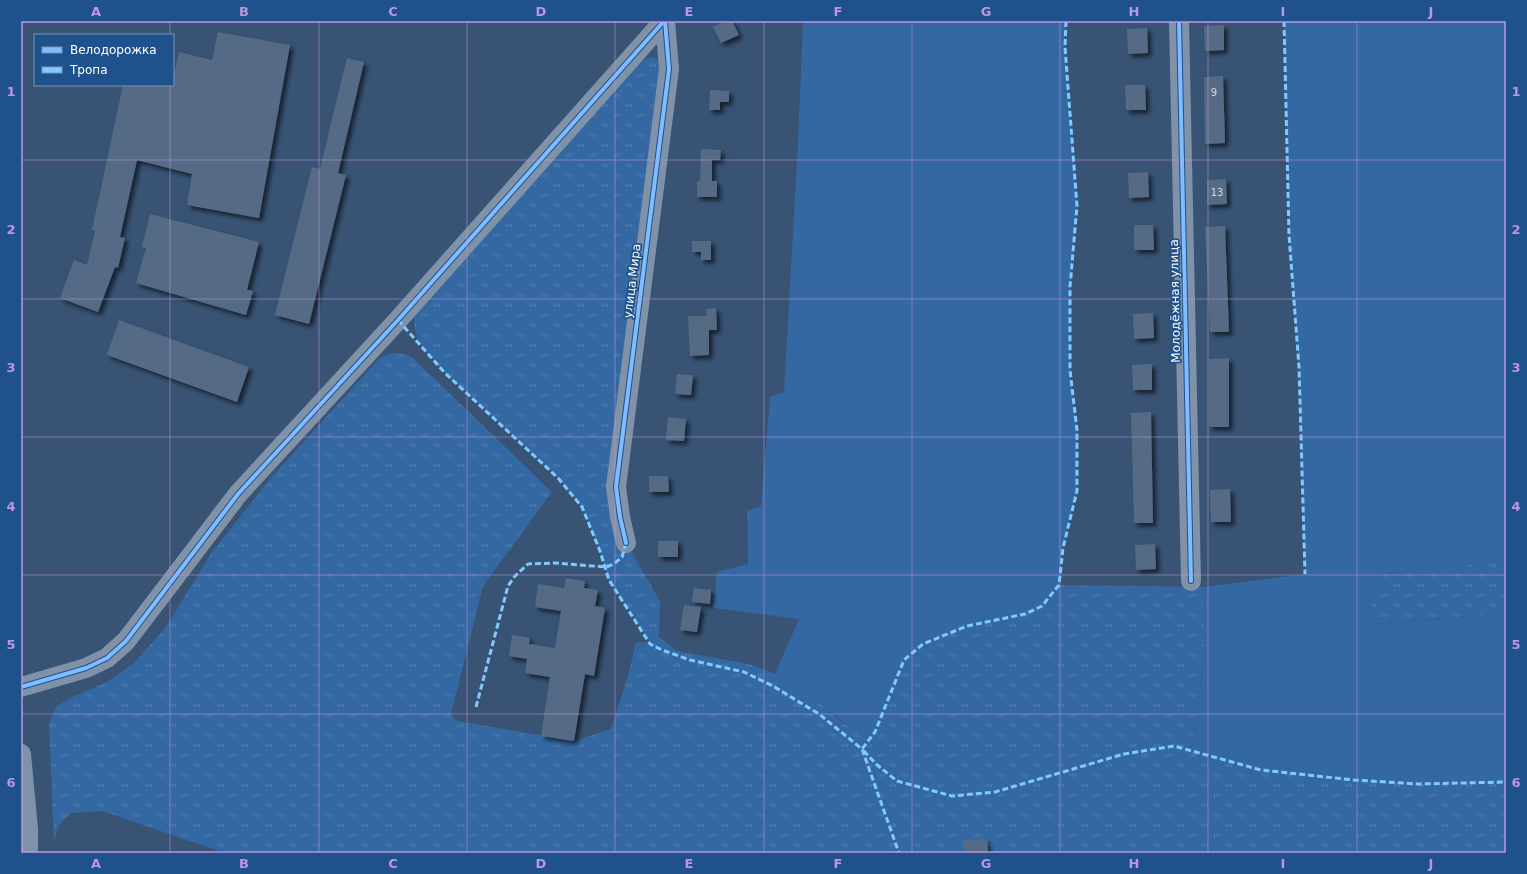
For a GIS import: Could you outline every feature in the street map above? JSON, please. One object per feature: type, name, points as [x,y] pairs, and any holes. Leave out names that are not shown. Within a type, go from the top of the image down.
[{"type":"street","name":"улица Мира","points":[[626,544],[620,517],[616,487],[669,69],[664,21]]},
{"type":"street","points":[[21,687],[86,668],[107,658],[126,641],[238,494],[398,320],[664,21]]},
{"type":"street","name":"Молодёжная улица","points":[[1179,21],[1191,581]]},
{"type":"street","points":[[21,754],[28,829],[28,853]]},
{"type":"green space","points":[[803,21],[1066,21],[1065,47],[1077,206],[1070,287],[1070,370],[1077,430],[1077,491],[1063,548],[1059,585],[1042,606],[1025,614],[967,626],[923,644],[904,661],[875,732],[868,737],[861,737],[818,702],[775,674],[799,619],[713,608],[717,572],[748,564],[747,511],[761,506],[770,397],[784,392],[798,143]]},
{"type":"green space","points":[[1284,21],[1506,21],[1506,560],[1384,574],[1370,597],[1374,624],[1506,613],[1506,782],[1418,784],[1354,780],[1261,770],[1191,751],[1199,701],[1205,642],[1203,587],[1305,574],[1299,367],[1289,235]]},
{"type":"green space","points":[[652,57],[657,59],[661,65],[616,487],[626,543],[660,601],[659,637],[677,651],[749,664],[775,674],[818,702],[844,724],[875,732],[904,660],[923,644],[967,626],[1025,614],[1042,606],[1059,585],[1203,587],[1205,642],[1199,701],[1191,751],[1418,784],[1506,782],[1506,853],[225,853],[102,811],[71,813],[59,825],[54,841],[49,724],[56,707],[70,698],[105,683],[133,664],[165,628],[212,552],[270,479],[379,359],[395,353],[412,357],[552,492],[483,586],[451,715],[457,721],[574,741],[611,729],[628,676],[636,642],[650,643],[609,580],[600,551],[582,507],[558,478],[445,373],[418,342],[414,323],[414,310],[643,59]]},
{"type":"green space","points":[[1506,560],[1506,613],[1374,624],[1370,597],[1384,574]]},
{"type":"building","points":[[726,21],[732,21],[739,35],[721,43],[713,27]]},
{"type":"building","points":[[1224,25],[1224,50],[1205,51],[1204,26]]},
{"type":"building","points":[[1147,28],[1148,53],[1128,54],[1127,29]]},
{"type":"building","points":[[218,32],[290,45],[259,218],[187,205],[192,174],[137,160],[120,237],[125,238],[118,268],[115,267],[98,312],[60,298],[74,260],[87,265],[95,231],[92,230],[123,86],[174,86],[174,74],[179,52],[212,60]]},
{"type":"building","points":[[347,58],[364,62],[338,173],[346,175],[309,324],[275,315],[312,167],[320,169]]},
{"type":"building","points":[[1223,76],[1225,143],[1205,144],[1204,77]]},
{"type":"building","points":[[1125,85],[1145,85],[1146,110],[1126,110]]},
{"type":"building","points":[[710,90],[729,91],[729,102],[720,102],[720,110],[709,110]]},
{"type":"building","points":[[701,149],[721,150],[720,160],[712,160],[712,181],[717,181],[717,197],[697,197],[697,181],[700,181]]},
{"type":"building","points":[[1148,172],[1149,197],[1129,198],[1128,173]]},
{"type":"building","points":[[1226,179],[1227,204],[1207,205],[1207,180]]},
{"type":"building","points":[[150,214],[259,242],[247,290],[253,291],[246,315],[136,283],[146,248],[142,247]]},
{"type":"building","points":[[1134,225],[1153,225],[1154,250],[1134,250]]},
{"type":"building","points":[[1225,226],[1229,332],[1210,332],[1205,227]]},
{"type":"building","points":[[692,241],[711,241],[711,260],[701,260],[701,252],[692,252]]},
{"type":"building","points":[[716,308],[717,330],[709,330],[709,355],[690,356],[688,316],[707,316],[706,309]]},
{"type":"building","points":[[1153,313],[1154,338],[1134,339],[1133,314]]},
{"type":"building","points":[[119,320],[249,367],[237,402],[107,355]]},
{"type":"building","points":[[1229,358],[1229,427],[1209,427],[1209,359]]},
{"type":"building","points":[[1152,364],[1152,390],[1133,390],[1132,365]]},
{"type":"building","points":[[677,374],[693,375],[691,395],[675,394]]},
{"type":"building","points":[[1151,412],[1153,523],[1134,523],[1131,413]]},
{"type":"building","points":[[668,417],[686,419],[684,441],[666,440]]},
{"type":"building","points":[[649,476],[668,476],[669,492],[649,492]]},
{"type":"building","points":[[1230,489],[1231,522],[1211,522],[1210,490]]},
{"type":"building","points":[[658,541],[678,541],[678,557],[658,557]]},
{"type":"building","points":[[1155,544],[1156,569],[1136,570],[1135,545]]},
{"type":"building","points":[[566,578],[585,581],[584,588],[598,590],[595,606],[605,608],[594,676],[585,674],[574,741],[541,736],[550,677],[525,673],[527,659],[509,656],[512,635],[530,638],[529,644],[555,648],[561,611],[535,607],[538,584],[564,588]]},
{"type":"building","points":[[694,588],[711,590],[710,604],[692,602]]},
{"type":"building","points":[[684,605],[701,607],[697,632],[680,630]]},
{"type":"building","points":[[987,839],[988,853],[964,853],[963,840]]},
{"type":"marked path","points":[[1066,21],[1065,47],[1077,206],[1070,287],[1070,370],[1077,430],[1077,491],[1063,548],[1059,585],[1042,606],[1025,614],[967,626],[923,644],[904,660],[875,732],[862,749],[876,764],[897,781],[952,796],[995,792],[1124,754],[1174,746],[1261,770],[1354,780],[1418,784],[1506,782]]},
{"type":"marked path","points":[[1284,21],[1289,235],[1299,367],[1305,574]]},
{"type":"marked path","points":[[398,320],[445,373],[558,478],[582,507],[600,551],[609,580],[650,644],[690,660],[744,672],[773,686],[819,714],[862,749],[899,853]]},
{"type":"marked path","points":[[476,707],[508,586],[515,576],[528,564],[555,563],[606,567],[614,564],[622,557],[626,543]]},
{"type":"cycle path","points":[[21,687],[86,668],[107,658],[126,641],[238,494],[398,320],[664,21]]},
{"type":"cycle path","points":[[626,543],[620,517],[616,487],[669,69],[665,21]]},
{"type":"cycle path","points":[[1179,21],[1191,581]]}]
